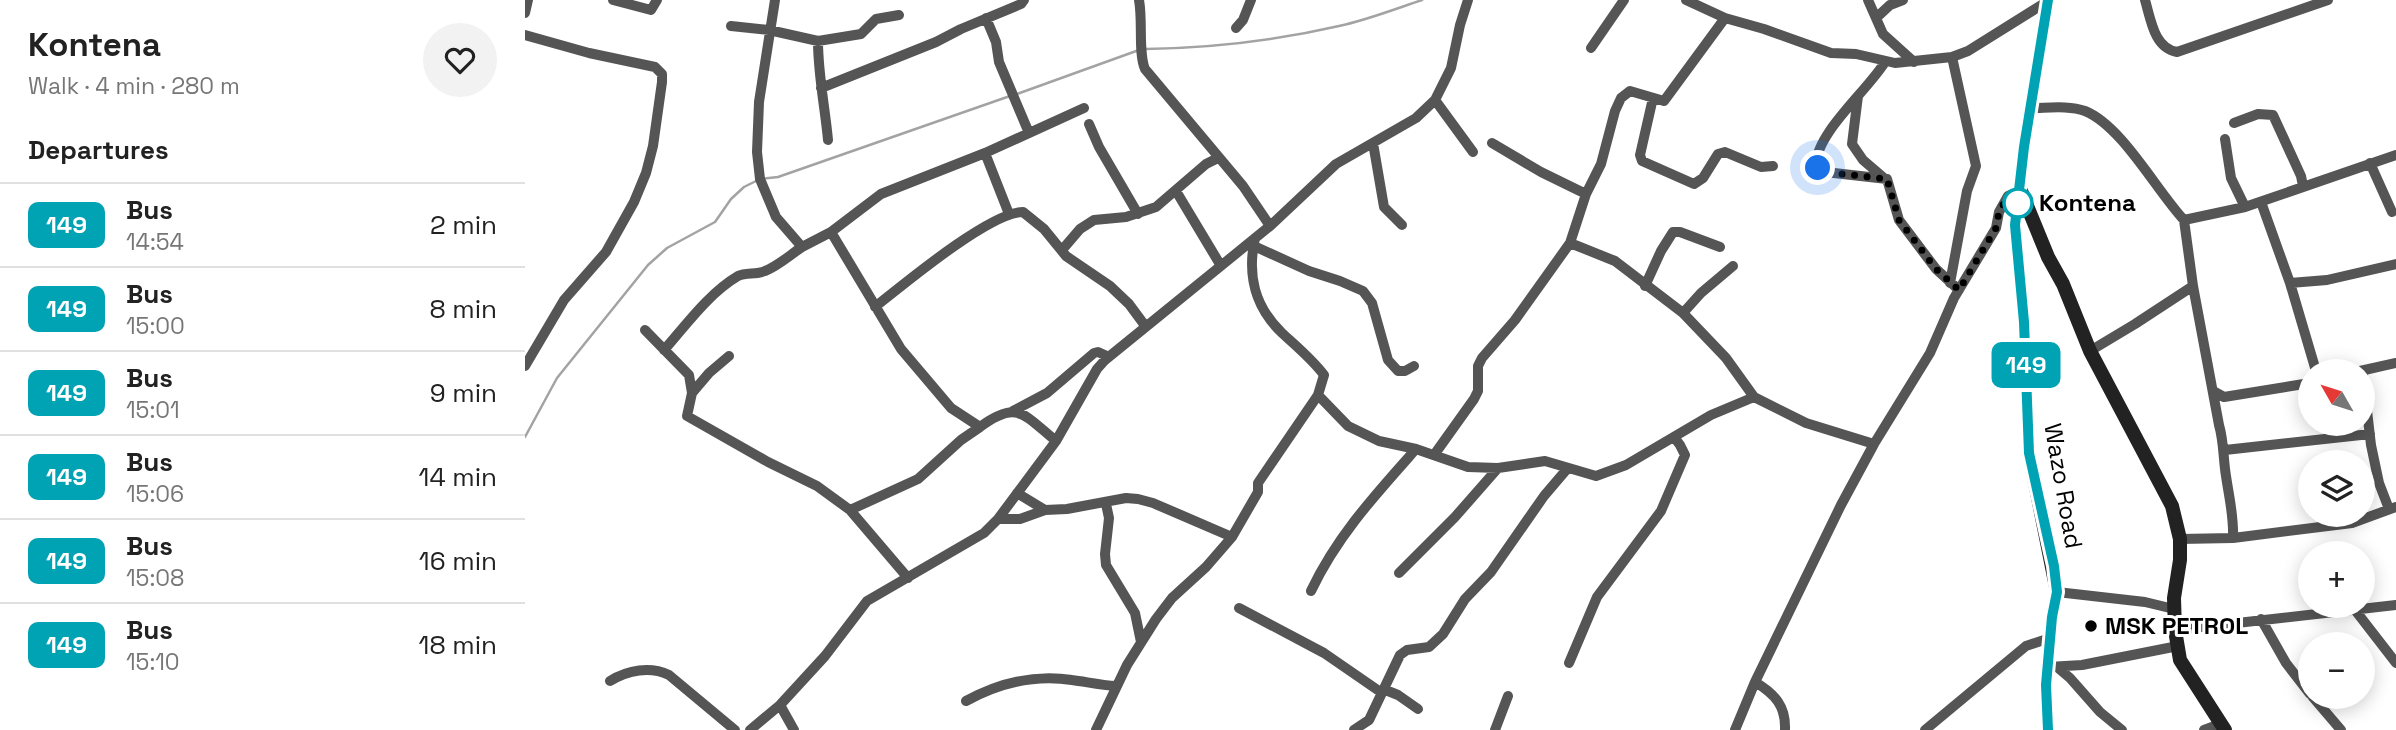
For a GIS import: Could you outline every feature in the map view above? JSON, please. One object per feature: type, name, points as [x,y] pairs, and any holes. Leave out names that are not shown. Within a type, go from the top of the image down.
[{"type":"main road","name":"Wazo Road","points":[[2048,1],[2024,147],[2015,225],[2024,322],[2029,453],[2054,566],[2057,592],[2050,638],[2052,667],[2046,709],[2048,730]]},
{"type":"main road","points":[[2021,191],[2090,351],[2172,506],[2180,539],[2174,609],[2180,660],[2222,727]]},
{"type":"street","points":[[525,13],[528,0]]},
{"type":"street","points":[[613,0],[650,10],[656,0]]},
{"type":"street","points":[[775,0],[757,127],[760,178],[776,218],[802,247]]},
{"type":"street","points":[[821,88],[936,43],[961,29],[1021,4],[1024,0]]},
{"type":"street","points":[[1139,0],[1143,18],[1141,61],[1145,69],[1243,186],[1270,226]]},
{"type":"street","points":[[1236,27],[1243,20],[1251,0]]},
{"type":"street","points":[[750,730],[780,705],[825,656],[867,601],[984,533],[999,519],[1056,440],[1097,369],[1109,357],[1254,242],[1336,164],[1416,118],[1435,100],[1451,68],[1468,0]]},
{"type":"street","points":[[1591,48],[1624,0]]},
{"type":"street","points":[[1686,0],[1725,18],[1831,53],[1856,54],[1885,62],[1914,62],[1952,57],[1984,42],[2048,1]]},
{"type":"street","points":[[1868,0],[1888,40],[1914,62]]},
{"type":"street","points":[[1876,19],[1890,5],[1903,0]]},
{"type":"street","points":[[2145,0],[2161,44],[2177,52],[2328,0]]},
{"type":"street","points":[[731,26],[769,30],[818,41],[861,34],[876,19],[898,15]]},
{"type":"street","points":[[986,18],[996,42],[999,62],[1029,133]]},
{"type":"street","points":[[1434,455],[1478,391],[1478,366],[1482,358],[1515,320],[1570,243],[1585,194],[1601,164],[1621,98],[1630,91],[1664,101],[1725,18]]},
{"type":"street","points":[[525,35],[589,53],[655,67],[661,72],[662,82],[653,146],[634,202],[606,252],[564,300],[525,366]]},
{"type":"street","points":[[818,41],[828,140]]},
{"type":"street","points":[[1735,730],[1755,682],[1841,505],[1874,444],[1930,353],[1954,286],[1967,191],[1976,166],[1952,57]]},
{"type":"street","points":[[1884,178],[1825,172],[1816,165],[1818,154],[1845,110],[1878,74],[1885,62]]},
{"type":"street","points":[[1858,96],[1852,144],[1863,160],[1889,182],[1899,220],[1923,254],[1954,286]]},
{"type":"street","points":[[1653,99],[1640,155],[1642,162],[1695,184],[1703,178],[1718,154],[1725,152],[1761,167],[1773,166]]},
{"type":"street","points":[[1435,100],[1473,152]]},
{"type":"street","points":[[664,350],[710,300],[741,274],[753,275],[766,270],[831,232],[881,194],[985,153],[1084,108]]},
{"type":"street","points":[[2031,108],[2084,110],[2096,118],[2130,150],[2183,220],[2225,450],[2225,473],[2234,516],[2233,538]]},
{"type":"street","points":[[2234,123],[2265,112],[2273,115],[2301,176],[2303,187]]},
{"type":"street","points":[[1089,124],[1137,214]]},
{"type":"street","points":[[2225,139],[2231,178],[2245,206]]},
{"type":"street","points":[[1373,143],[1384,207],[1402,225]]},
{"type":"street","points":[[1492,143],[1585,194]]},
{"type":"street","points":[[985,153],[1009,214]]},
{"type":"street","points":[[2183,220],[2261,202],[2396,155]]},
{"type":"street","points":[[1062,250],[1080,229],[1094,220],[1118,218],[1156,207],[1206,164],[1218,158]]},
{"type":"street","points":[[2371,163],[2392,212]]},
{"type":"street","points":[[1176,191],[1221,266]]},
{"type":"street","points":[[1954,286],[1996,228],[1999,212],[2008,196],[2021,191]]},
{"type":"street","points":[[2261,202],[2290,283],[2312,359]]},
{"type":"street","points":[[875,307],[954,247],[1009,214],[1023,212],[1044,229],[1074,262],[1110,286],[1129,304],[1146,327]]},
{"type":"street","points":[[831,232],[901,349],[951,408],[980,427]]},
{"type":"street","points":[[1646,286],[1661,251],[1674,232],[1720,247]]},
{"type":"street","points":[[1254,242],[1309,271],[1363,291],[1373,303],[1390,365],[1398,371],[1414,366]]},
{"type":"street","points":[[1096,730],[1116,686],[1141,642],[1172,598],[1206,567],[1232,537],[1258,492],[1258,483],[1318,395],[1324,375],[1280,331],[1263,307],[1251,273],[1254,242]]},
{"type":"street","points":[[1570,243],[1615,261],[1683,313],[1726,358],[1754,397],[1806,423],[1874,444]]},
{"type":"street","points":[[2290,283],[2327,280],[2396,264]]},
{"type":"street","points":[[1683,313],[1733,266]]},
{"type":"street","points":[[2090,351],[2193,286]]},
{"type":"street","points":[[645,331],[687,372],[691,380],[692,393],[687,416],[817,486],[850,510],[908,578]]},
{"type":"street","points":[[850,510],[918,479],[961,440],[1004,412],[1013,411],[1047,393],[1094,353],[1109,357]]},
{"type":"street","points":[[692,393],[709,373],[729,356]]},
{"type":"street","points":[[2375,368],[2396,363]]},
{"type":"street","points":[[2213,391],[2224,397],[2298,385]]},
{"type":"street","points":[[1318,395],[1338,417],[1358,432],[1379,441],[1416,449],[1468,467],[1498,468],[1545,461],[1596,476],[1609,473],[1711,415],[1754,397]]},
{"type":"street","points":[[1013,411],[1023,415],[1056,440]]},
{"type":"street","points":[[2225,450],[2352,436]]},
{"type":"street","points":[[2180,539],[2233,538],[2352,523],[2392,508],[2379,483],[2370,436]]},
{"type":"street","points":[[1569,663],[1597,597],[1661,511],[1685,455],[1674,437]]},
{"type":"street","points":[[1311,591],[1323,566],[1357,514],[1416,449]]},
{"type":"street","points":[[1399,573],[1455,517],[1498,468]]},
{"type":"street","points":[[1354,730],[1369,720],[1400,655],[1407,650],[1429,647],[1443,634],[1465,599],[1491,572],[1544,496],[1567,469]]},
{"type":"street","points":[[1017,493],[1045,510]]},
{"type":"street","points":[[999,519],[1020,519],[1045,510],[1106,504],[1126,499],[1153,503],[1232,537]]},
{"type":"street","points":[[1106,504],[1109,518],[1105,554],[1107,565],[1135,613],[1141,642]]},
{"type":"street","points":[[2057,592],[2145,602],[2174,609]]},
{"type":"street","points":[[2375,608],[2396,605]]},
{"type":"street","points":[[1239,608],[1324,653],[1383,691],[1398,695],[1418,709]]},
{"type":"street","points":[[2175,629],[2298,615]]},
{"type":"street","points":[[2361,618],[2396,663]]},
{"type":"street","points":[[2261,619],[2298,678]]},
{"type":"street","points":[[1926,730],[2026,646],[2050,638]]},
{"type":"street","points":[[2052,667],[2082,665],[2178,646]]},
{"type":"street","points":[[2052,667],[2070,678],[2100,712],[2122,730]]},
{"type":"street","points":[[610,681],[639,671],[657,670],[669,675],[735,730]]},
{"type":"street","points":[[966,701],[989,688],[1011,681],[1070,679],[1116,686]]},
{"type":"street","points":[[1755,682],[1767,690],[1784,709],[1785,730]]},
{"type":"street","points":[[1495,730],[1508,695]]},
{"type":"street","points":[[780,705],[794,730]]},
{"type":"street","points":[[2323,709],[2341,730]]},
{"type":"street","points":[[2204,730],[2222,727]]},
{"type":"waterway","points":[[1146,49],[1219,45],[1291,36],[1360,21],[1422,0]]},
{"type":"waterway","points":[[1017,94],[1139,50]]},
{"type":"waterway","points":[[525,437],[557,378],[648,265],[667,248],[715,222],[731,199],[744,187],[760,179],[778,177],[1010,96]]},
{"type":"bus line","name":"149","points":[[2048,0],[2024,147],[2015,225],[2024,322],[2029,453],[2054,566],[2057,592],[2046,685],[2048,730]]},
{"type":"place","name":"Kontena","points":[[2018,203]]},
{"type":"place","name":"MSK PETROL","points":[[2091,626]]},
{"type":"route","points":[[1818,168],[1825,172],[1887,179],[1899,220],[1923,254],[1959,290],[1996,228],[1999,212],[2008,196],[2018,203]]}]
